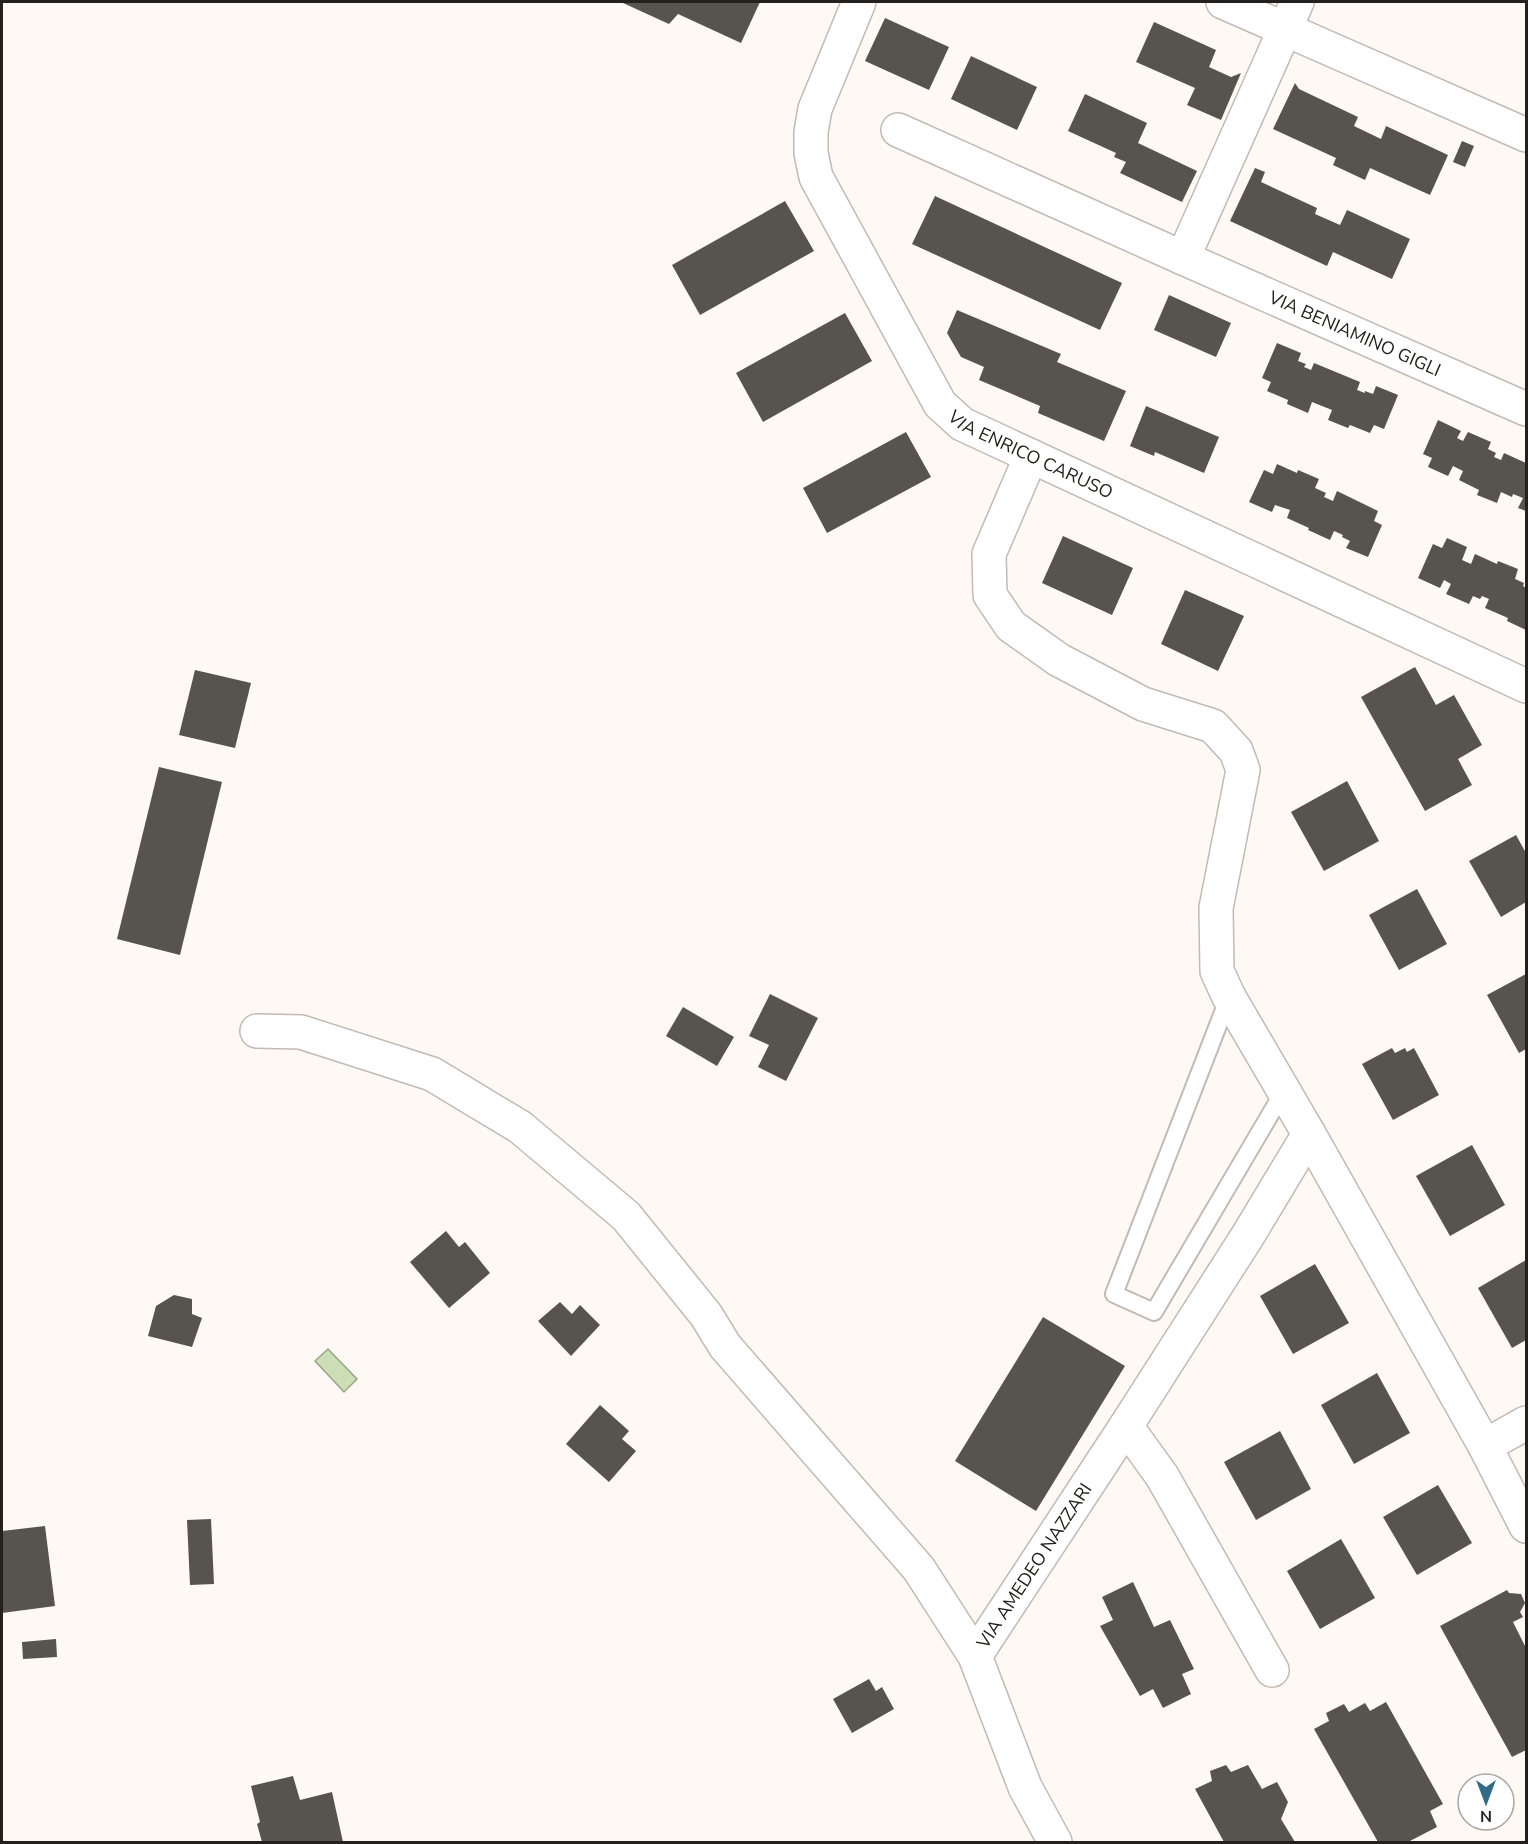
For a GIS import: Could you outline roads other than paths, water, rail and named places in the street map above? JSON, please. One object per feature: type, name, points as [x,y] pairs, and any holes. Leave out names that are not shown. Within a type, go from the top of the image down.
[{"type":"street","name":"VIA ENRICO CARUSO","points":[[859,2],[815,109],[812,153],[816,177],[940,404],[962,424],[1527,686]]},
{"type":"street","points":[[1224,2],[1291,15],[1527,135]]},
{"type":"street","points":[[1183,258],[1291,15]]},
{"type":"street","name":"VIA BENIAMINO GIGLI","points":[[898,130],[1527,409]]},
{"type":"street","points":[[1031,456],[988,554],[990,595],[1011,626],[1059,660],[1143,704],[1214,726],[1236,751],[1243,770],[1216,908],[1217,971],[1228,997],[1309,1134],[1485,1446],[1527,1526]]},
{"type":"street","points":[[257,1031],[301,1032],[432,1074],[520,1127],[626,1216],[706,1315],[725,1346],[919,1569],[975,1656]]},
{"type":"street","name":"VIA AMEDEO NAZZARI","points":[[1055,1842],[1025,1787],[975,1656],[1247,1237],[1309,1134]]},
{"type":"street","points":[[1485,1446],[1527,1423]]},
{"type":"street","points":[[1126,1425],[1162,1476],[1272,1670]]},
{"type":"lane","points":[[1228,997],[1114,1294],[1154,1312],[1284,1091]]}]
